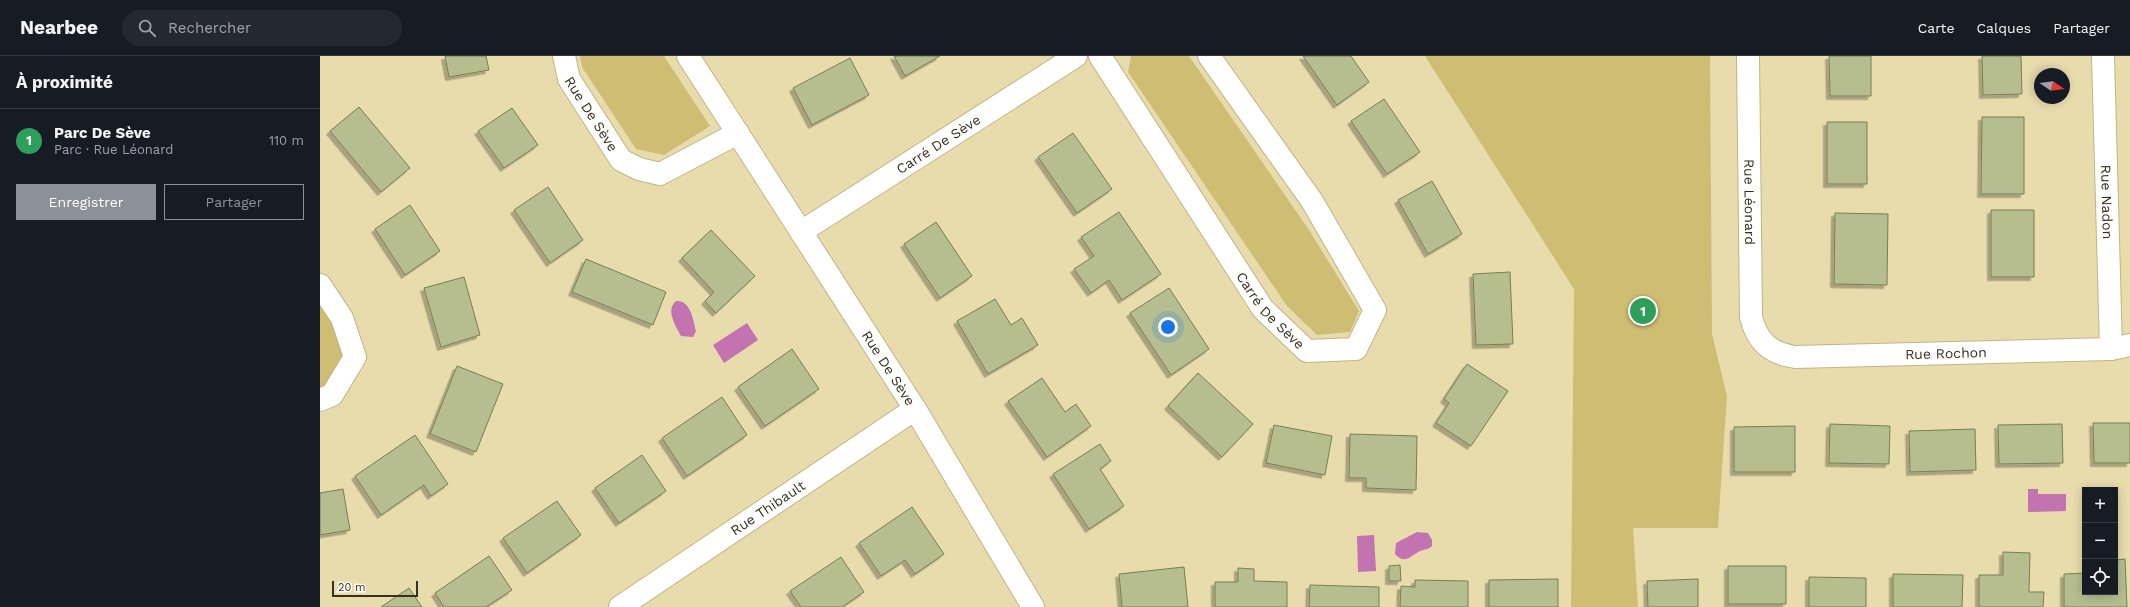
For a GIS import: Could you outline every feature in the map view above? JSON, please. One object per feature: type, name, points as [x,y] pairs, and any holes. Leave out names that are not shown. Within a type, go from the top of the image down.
[{"type":"street","name":"Rue De Sève","points":[[564,56],[569,79],[621,160],[639,169],[660,174],[738,133]]},
{"type":"street","name":"Rue De Sève","points":[[688,56],[915,409],[1033,607]]},
{"type":"street","name":"Carré De Sève","points":[[801,232],[1076,56]]},
{"type":"street","name":"Carré De Sève","points":[[1100,56],[1264,309],[1306,351],[1356,349],[1374,310],[1312,201],[1210,56]]},
{"type":"street","name":"Rue Léonard","points":[[1748,56],[1751,317],[1756,334],[1764,345]]},
{"type":"street","name":"Rue Nadon","points":[[2104,56],[2121,347]]},
{"type":"street","points":[[320,284],[342,318],[354,357],[332,395],[320,400]]},
{"type":"street","name":"Rue Rochon","points":[[1764,345],[1776,353],[1794,356],[2121,347]]},
{"type":"street","name":"Rue Thibault","points":[[620,607],[915,409]]},
{"type":"shaded area","points":[[580,56],[664,56],[710,126],[664,155],[636,149],[582,67]]},
{"type":"shaded area","points":[[1131,56],[1189,56],[1309,230],[1359,311],[1350,332],[1317,335],[1287,306],[1128,72]]},
{"type":"shaded area","points":[[1425,56],[1710,56],[1712,334],[1727,396],[1718,528],[1633,528],[1638,607],[1571,607],[1574,289]]},
{"type":"shaded area","points":[[320,285],[355,357],[320,400]]},
{"type":"shaded area","points":[[676,301],[685,304],[688,307],[696,331],[693,337],[681,336],[674,323],[671,309]]},
{"type":"shaded area","points":[[747,323],[758,340],[724,363],[713,345]]},
{"type":"shaded area","points":[[2028,489],[2038,489],[2038,494],[2066,494],[2066,511],[2028,512]]},
{"type":"shaded area","points":[[1417,532],[1428,533],[1432,540],[1432,546],[1405,559],[1402,559],[1395,554],[1396,543]]},
{"type":"shaded area","points":[[1374,535],[1376,571],[1358,572],[1357,536]]},
{"type":"building","points":[[445,56],[486,56],[489,70],[449,77]]},
{"type":"building","points":[[894,56],[940,56],[905,76]]},
{"type":"building","points":[[1303,56],[1351,56],[1369,82],[1337,105]]},
{"type":"building","points":[[1829,56],[1871,56],[1871,96],[1830,96]]},
{"type":"building","points":[[1982,56],[2021,56],[2022,94],[1983,95]]},
{"type":"building","points":[[850,58],[869,95],[812,125],[793,88]]},
{"type":"building","points":[[1384,99],[1420,152],[1387,174],[1351,121]]},
{"type":"building","points":[[359,107],[410,168],[381,192],[330,131]]},
{"type":"building","points":[[512,108],[538,145],[504,168],[478,131]]},
{"type":"building","points":[[1982,117],[2024,117],[2024,194],[1981,194]]},
{"type":"building","points":[[1827,122],[1867,122],[1867,184],[1827,184]]},
{"type":"building","points":[[1073,133],[1112,189],[1077,213],[1038,157]]},
{"type":"building","points":[[1432,181],[1462,234],[1428,254],[1398,200]]},
{"type":"building","points":[[548,187],[583,240],[550,263],[514,210]]},
{"type":"building","points":[[410,205],[440,251],[405,275],[375,229]]},
{"type":"building","points":[[1991,210],[2034,210],[2034,277],[1991,277]]},
{"type":"building","points":[[1119,212],[1161,274],[1122,300],[1109,280],[1091,293],[1074,269],[1094,256],[1081,237]]},
{"type":"building","points":[[1835,213],[1888,214],[1887,285],[1834,284]]},
{"type":"building","points":[[936,222],[972,276],[940,298],[904,244]]},
{"type":"building","points":[[711,230],[755,276],[716,313],[705,301],[714,292],[682,258]]},
{"type":"building","points":[[586,259],[666,292],[653,325],[572,292]]},
{"type":"building","points":[[1510,272],[1513,344],[1476,345],[1473,274]]},
{"type":"building","points":[[464,277],[480,335],[441,347],[424,288]]},
{"type":"building","points":[[1169,288],[1209,349],[1171,375],[1130,313]]},
{"type":"building","points":[[995,299],[1011,325],[1022,318],[1038,345],[988,374],[957,321]]},
{"type":"building","points":[[792,349],[819,389],[765,426],[738,387]]},
{"type":"building","points":[[1467,364],[1508,391],[1471,446],[1436,423],[1449,403],[1444,399]]},
{"type":"building","points":[[457,366],[503,384],[476,452],[430,434]]},
{"type":"building","points":[[1198,373],[1253,424],[1222,457],[1168,406]]},
{"type":"building","points":[[1042,378],[1065,412],[1076,404],[1091,426],[1047,457],[1008,401]]},
{"type":"building","points":[[722,397],[747,435],[687,476],[662,438]]},
{"type":"building","points":[[2093,423],[2130,423],[2130,463],[2094,463]]},
{"type":"building","points":[[1830,424],[1890,426],[1889,464],[1829,463]]},
{"type":"building","points":[[2062,424],[2063,463],[1999,464],[1998,425]]},
{"type":"building","points":[[1274,425],[1332,436],[1325,475],[1266,463]]},
{"type":"building","points":[[1795,426],[1795,472],[1734,472],[1734,427]]},
{"type":"building","points":[[1975,429],[1976,470],[1910,472],[1909,431]]},
{"type":"building","points":[[1350,434],[1417,436],[1416,490],[1366,488],[1366,478],[1349,478]]},
{"type":"building","points":[[415,435],[448,484],[431,496],[424,485],[381,515],[355,476]]},
{"type":"building","points":[[1100,444],[1111,461],[1100,469],[1124,506],[1089,529],[1053,474]]},
{"type":"building","points":[[642,455],[666,491],[619,523],[595,488]]},
{"type":"building","points":[[343,489],[350,530],[320,535],[320,493]]},
{"type":"building","points":[[557,501],[581,535],[527,573],[503,538]]},
{"type":"building","points":[[912,507],[944,554],[915,574],[905,560],[881,576],[859,543]]},
{"type":"building","points":[[2003,552],[2030,553],[2029,592],[2044,592],[2043,607],[1979,607],[1979,575],[2003,575]]},
{"type":"building","points":[[489,556],[512,590],[486,607],[444,607],[435,593]]},
{"type":"building","points":[[841,557],[864,592],[842,607],[801,607],[790,591]]},
{"type":"building","points":[[2125,559],[2127,607],[2064,607],[2064,574],[2082,573],[2082,595],[2118,595],[2118,560]]},
{"type":"building","points":[[1400,565],[1401,581],[1389,581],[1389,566]]},
{"type":"building","points":[[1728,566],[1786,566],[1786,604],[1728,604]]},
{"type":"building","points":[[1184,567],[1188,607],[1122,607],[1119,574]]},
{"type":"building","points":[[1238,568],[1254,569],[1254,581],[1287,582],[1287,607],[1215,607],[1215,582],[1238,582]]},
{"type":"building","points":[[1893,574],[1963,575],[1962,607],[1893,607]]},
{"type":"building","points":[[1809,577],[1866,578],[1866,607],[1809,607]]},
{"type":"building","points":[[1558,579],[1558,607],[1489,607],[1489,580]]},
{"type":"building","points":[[1698,579],[1698,607],[1648,607],[1647,581]]},
{"type":"building","points":[[1415,580],[1468,581],[1468,607],[1400,607],[1401,586],[1415,587]]},
{"type":"building","points":[[1310,585],[1379,587],[1379,607],[1309,607]]},
{"type":"building","points":[[409,588],[422,607],[381,607]]},
{"type":"place","name":"Parc De Sève","points":[[1643,311]]}]
